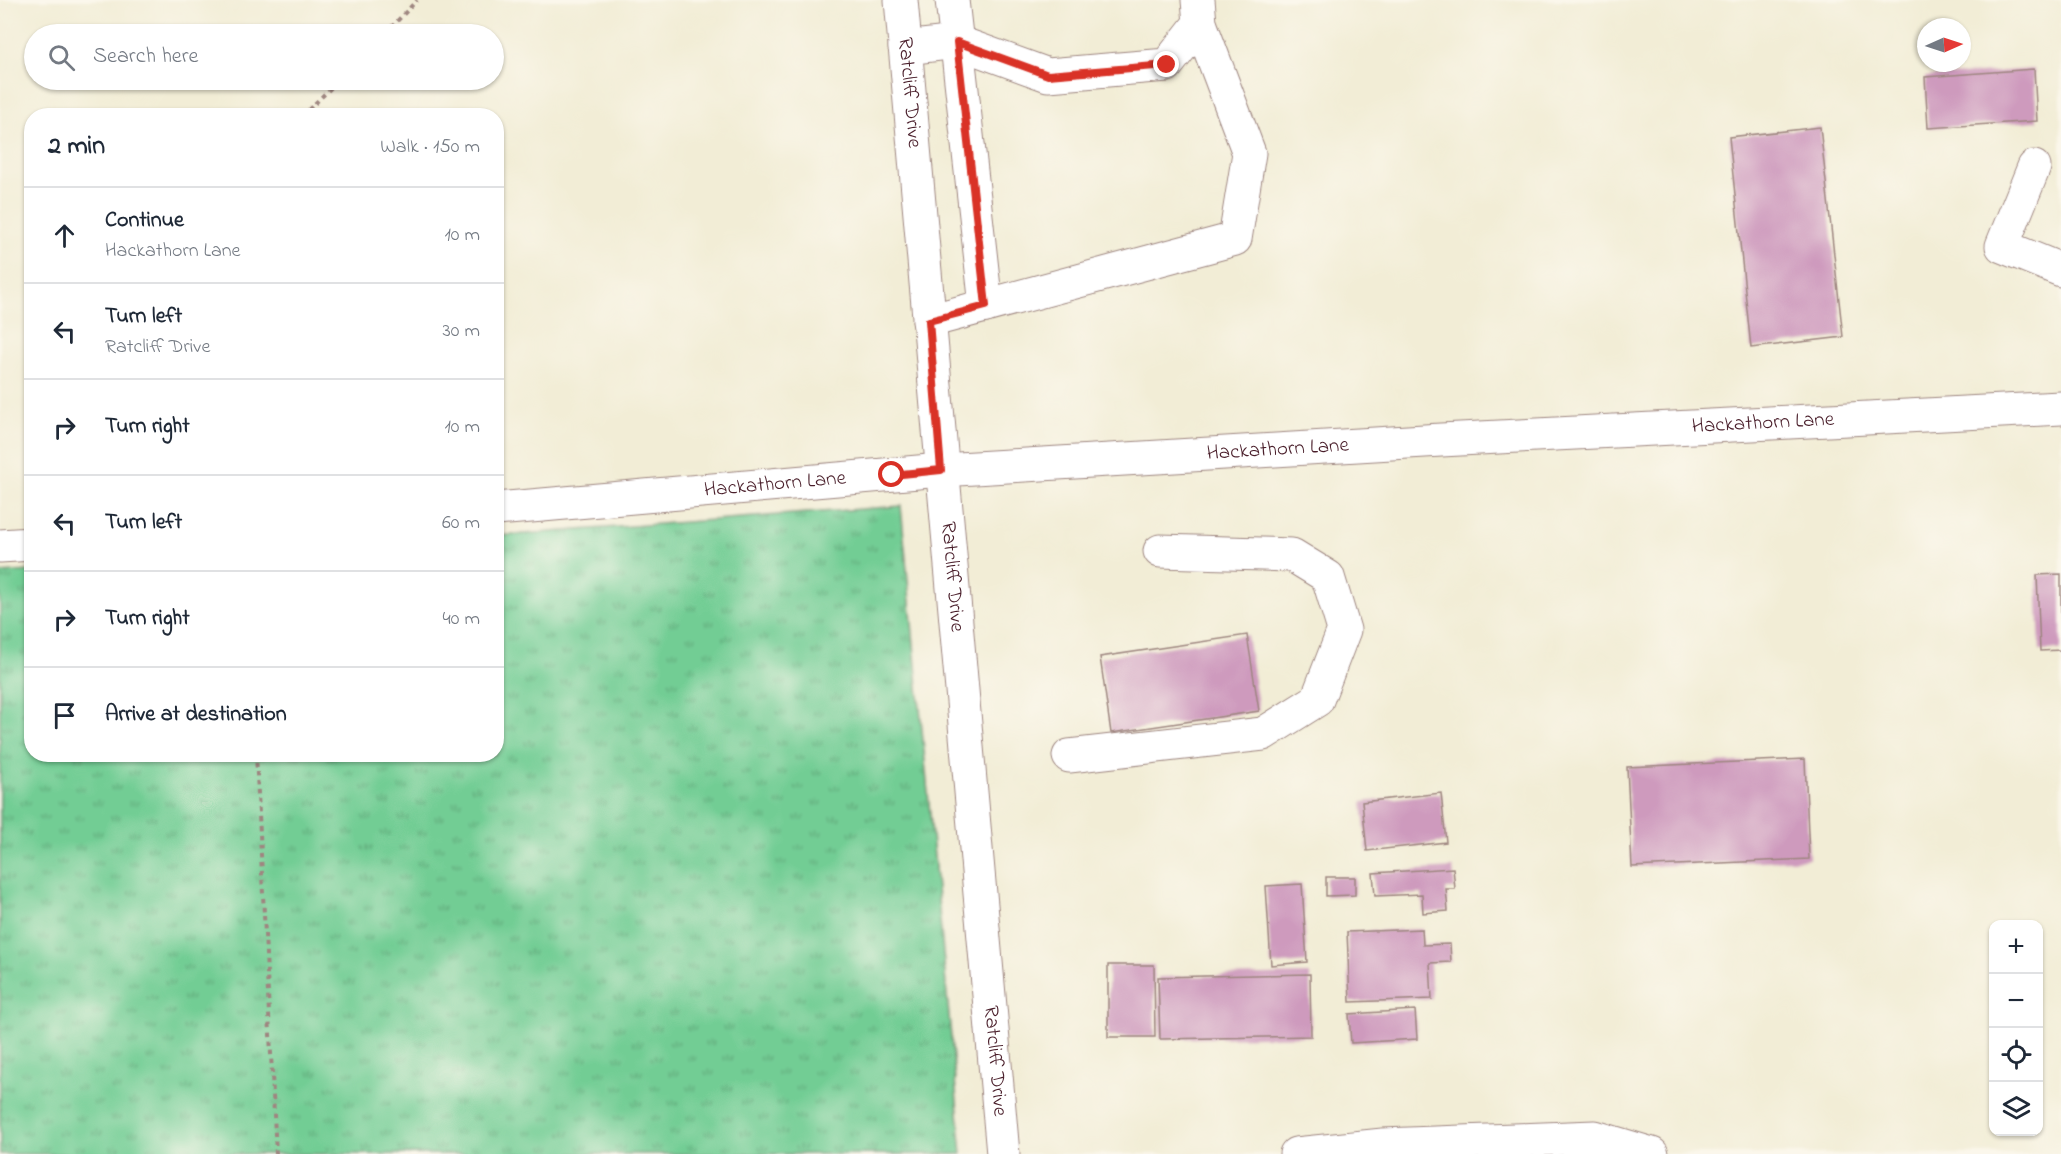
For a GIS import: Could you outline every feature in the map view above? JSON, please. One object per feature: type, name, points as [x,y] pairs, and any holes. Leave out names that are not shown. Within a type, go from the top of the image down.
[{"type":"street","name":"Ratcliff Drive","points":[[901,0],[1003,1154]]},
{"type":"street","points":[[951,0],[986,306]]},
{"type":"street","points":[[905,48],[957,42],[1048,75],[1167,65],[1199,11]]},
{"type":"street","points":[[929,321],[1235,239],[1249,153],[1199,11]]},
{"type":"street","points":[[2034,167],[2002,246],[2061,270]]},
{"type":"street","name":"Hackathorn Lane","points":[[504,508],[941,470],[1441,440],[2061,408]]},
{"type":"street","points":[[0,546],[24,544]]},
{"type":"street","points":[[1069,756],[1263,734],[1317,700],[1344,630],[1328,577],[1292,555],[1160,551]]},
{"type":"street","points":[[1296,1154],[1383,1145],[1595,1137],[1652,1154]]},
{"type":"path","points":[[394,24],[417,0]]},
{"type":"path","points":[[310,108],[329,90]]},
{"type":"path","points":[[256,762],[276,1154]]},
{"type":"green space","points":[[901,506],[962,1154],[0,1154],[0,573],[24,571],[24,762],[504,762],[504,535]]},
{"type":"building","points":[[2034,69],[2037,121],[1928,128],[1925,77]]},
{"type":"building","points":[[1820,127],[1843,337],[1751,348],[1729,137]]},
{"type":"building","points":[[2061,574],[2061,650],[2040,651],[2037,575]]},
{"type":"building","points":[[1247,635],[1259,711],[1111,733],[1100,657]]},
{"type":"building","points":[[1805,759],[1809,859],[1632,867],[1627,767]]},
{"type":"building","points":[[1441,793],[1446,842],[1367,851],[1362,802]]},
{"type":"building","points":[[1453,868],[1455,889],[1446,889],[1448,911],[1423,913],[1422,894],[1375,896],[1373,873]]},
{"type":"building","points":[[1326,877],[1355,877],[1355,895],[1326,896]]},
{"type":"building","points":[[1302,884],[1307,962],[1271,965],[1266,886]]},
{"type":"building","points":[[1422,929],[1423,945],[1450,944],[1451,962],[1430,963],[1432,999],[1350,1002],[1347,932]]},
{"type":"building","points":[[1108,965],[1154,965],[1155,1037],[1108,1037]]},
{"type":"building","points":[[1310,974],[1311,1036],[1160,1039],[1158,977]]},
{"type":"building","points":[[1415,1010],[1417,1039],[1351,1043],[1349,1014]]},
{"type":"route","points":[[892,475],[941,470],[929,321],[986,306],[957,42],[1048,75],[1167,65]]}]
